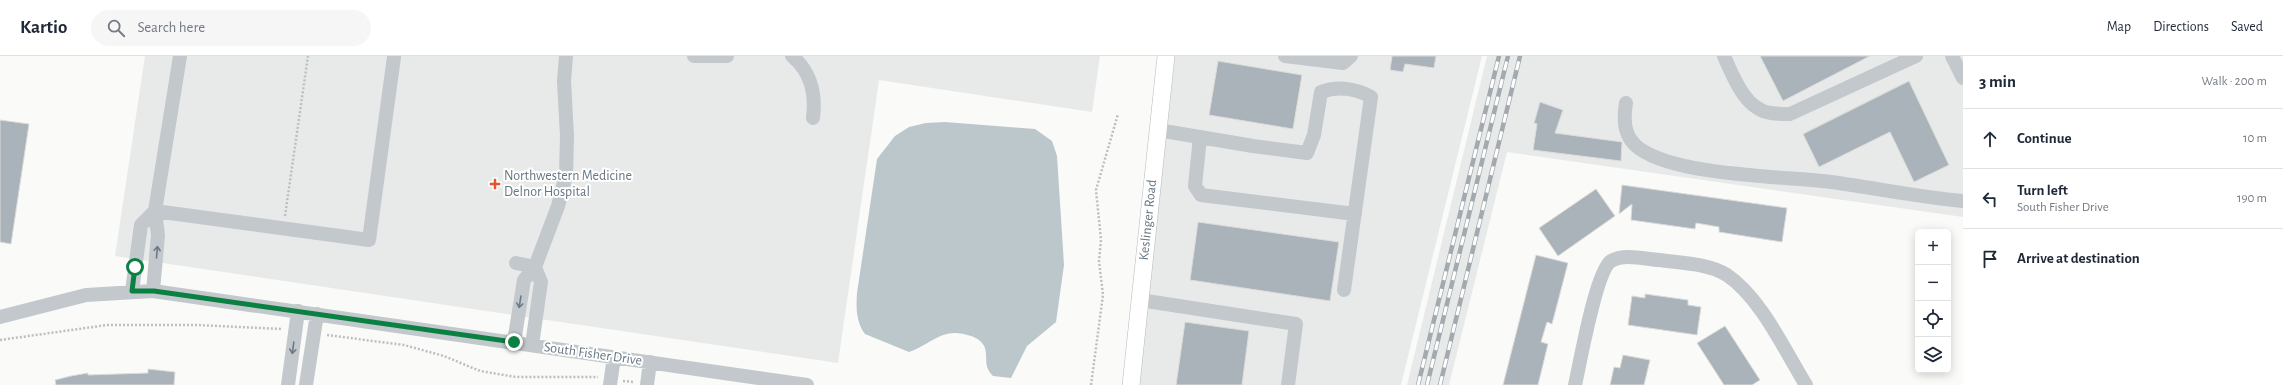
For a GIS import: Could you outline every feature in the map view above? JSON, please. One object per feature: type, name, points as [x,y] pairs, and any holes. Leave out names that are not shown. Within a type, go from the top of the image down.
[{"type":"main road","name":"Keslinger Road","points":[[1131,385],[1166,56]]},
{"type":"street","points":[[154,291],[158,235],[155,211],[180,56]]},
{"type":"street","points":[[155,211],[369,240],[394,56]]},
{"type":"street","points":[[514,342],[524,280],[534,267],[558,206],[566,175],[567,136],[564,81],[566,56]]},
{"type":"street","points":[[694,56],[727,56]]},
{"type":"street","points":[[792,56],[811,80],[815,100],[813,118]]},
{"type":"street","points":[[1285,56],[1343,63],[1351,56]]},
{"type":"street","points":[[1724,56],[1740,89],[1753,104],[1769,113],[1790,114],[1916,56]]},
{"type":"street","points":[[1952,56],[1963,78]]},
{"type":"street","points":[[1158,130],[1253,146],[1307,153],[1314,135],[1321,92],[1332,88],[1362,92],[1371,96],[1344,290]]},
{"type":"street","points":[[1626,103],[1625,126],[1632,142],[1648,154],[1667,162],[1723,171],[1833,182],[1963,201]]},
{"type":"street","points":[[1200,137],[1194,186],[1201,195],[1355,214]]},
{"type":"street","points":[[132,291],[141,225],[155,211]]},
{"type":"street","points":[[1575,385],[1600,277],[1611,261],[1627,257],[1698,265],[1726,275],[1746,293],[1765,318],[1806,385]]},
{"type":"street","points":[[516,263],[534,267]]},
{"type":"street","points":[[532,345],[541,282],[534,267]]},
{"type":"street","name":"South Fisher Drive","points":[[0,316],[60,300],[132,291],[154,291],[807,385]]},
{"type":"street","points":[[1140,300],[1296,324],[1288,385]]},
{"type":"street","points":[[288,385],[298,311]]},
{"type":"street","points":[[306,385],[317,314]]},
{"type":"street","points":[[611,382],[614,357]]},
{"type":"street","points":[[647,384],[650,362]]},
{"type":"path","points":[[283,228],[308,56]]},
{"type":"path","points":[[1091,385],[1103,295],[1099,262],[1101,240],[1096,190],[1118,114]]},
{"type":"path","points":[[0,340],[107,325],[197,324],[296,331]]},
{"type":"path","points":[[314,333],[404,345],[444,356],[480,371],[516,377],[594,377],[611,382],[647,384]]},
{"type":"shaded area","name":"Northwestern Medicine Delnor Hospital","points":[[145,56],[1100,56],[1092,112],[879,80],[838,363],[115,256]]},
{"type":"shaded area","points":[[1175,56],[1482,56],[1401,385],[1139,385]]},
{"type":"shaded area","points":[[1487,56],[1963,56],[1963,217],[1507,152],[1449,385],[1407,385]]},
{"type":"shaded area","points":[[945,122],[1035,129],[1052,141],[1057,156],[1064,265],[1056,322],[1027,346],[1011,378],[993,376],[988,369],[986,352],[983,344],[980,340],[973,337],[961,333],[945,334],[909,352],[865,334],[858,319],[857,293],[877,159],[895,136],[909,127],[926,123]]},
{"type":"building","points":[[1392,56],[1436,56],[1434,68],[1405,64],[1403,72],[1390,70]]},
{"type":"building","points":[[1760,56],[1870,56],[1783,101]]},
{"type":"building","points":[[1218,61],[1302,75],[1293,129],[1209,115]]},
{"type":"building","points":[[1909,81],[1949,165],[1914,182],[1890,132],[1819,167],[1803,134]]},
{"type":"building","points":[[1540,102],[1563,110],[1555,133],[1622,142],[1621,161],[1533,150],[1537,124],[1534,123]]},
{"type":"building","points":[[0,120],[29,124],[11,244],[0,242]]},
{"type":"building","points":[[1622,185],[1787,208],[1782,242],[1719,232],[1719,227],[1696,223],[1695,229],[1631,220],[1632,204],[1619,214]]},
{"type":"building","points":[[1596,189],[1615,216],[1558,256],[1539,228]]},
{"type":"building","points":[[1198,222],[1339,242],[1330,301],[1190,280]]},
{"type":"building","points":[[1536,255],[1568,263],[1552,324],[1547,322],[1541,342],[1548,344],[1538,385],[1503,385]]},
{"type":"building","points":[[1645,294],[1688,300],[1688,305],[1701,307],[1697,335],[1628,325],[1632,296],[1645,298]]},
{"type":"building","points":[[1185,322],[1249,331],[1242,385],[1176,385]]},
{"type":"building","points":[[1725,326],[1760,380],[1752,385],[1724,385],[1697,343]]},
{"type":"building","points":[[1623,355],[1650,360],[1644,385],[1610,385],[1614,367],[1620,368]]},
{"type":"building","points":[[148,369],[175,372],[174,385],[56,385],[55,380],[88,373],[88,375],[148,373]]},
{"type":"railway","points":[[1418,385],[1499,56]]},
{"type":"railway","points":[[1427,385],[1508,56]]},
{"type":"railway","points":[[1440,385],[1520,56]]},
{"type":"place","name":"Northwestern Medicine Delnor Hospital","points":[[495,184]]},
{"type":"route","points":[[135,267],[132,291],[154,291],[514,342]]}]
